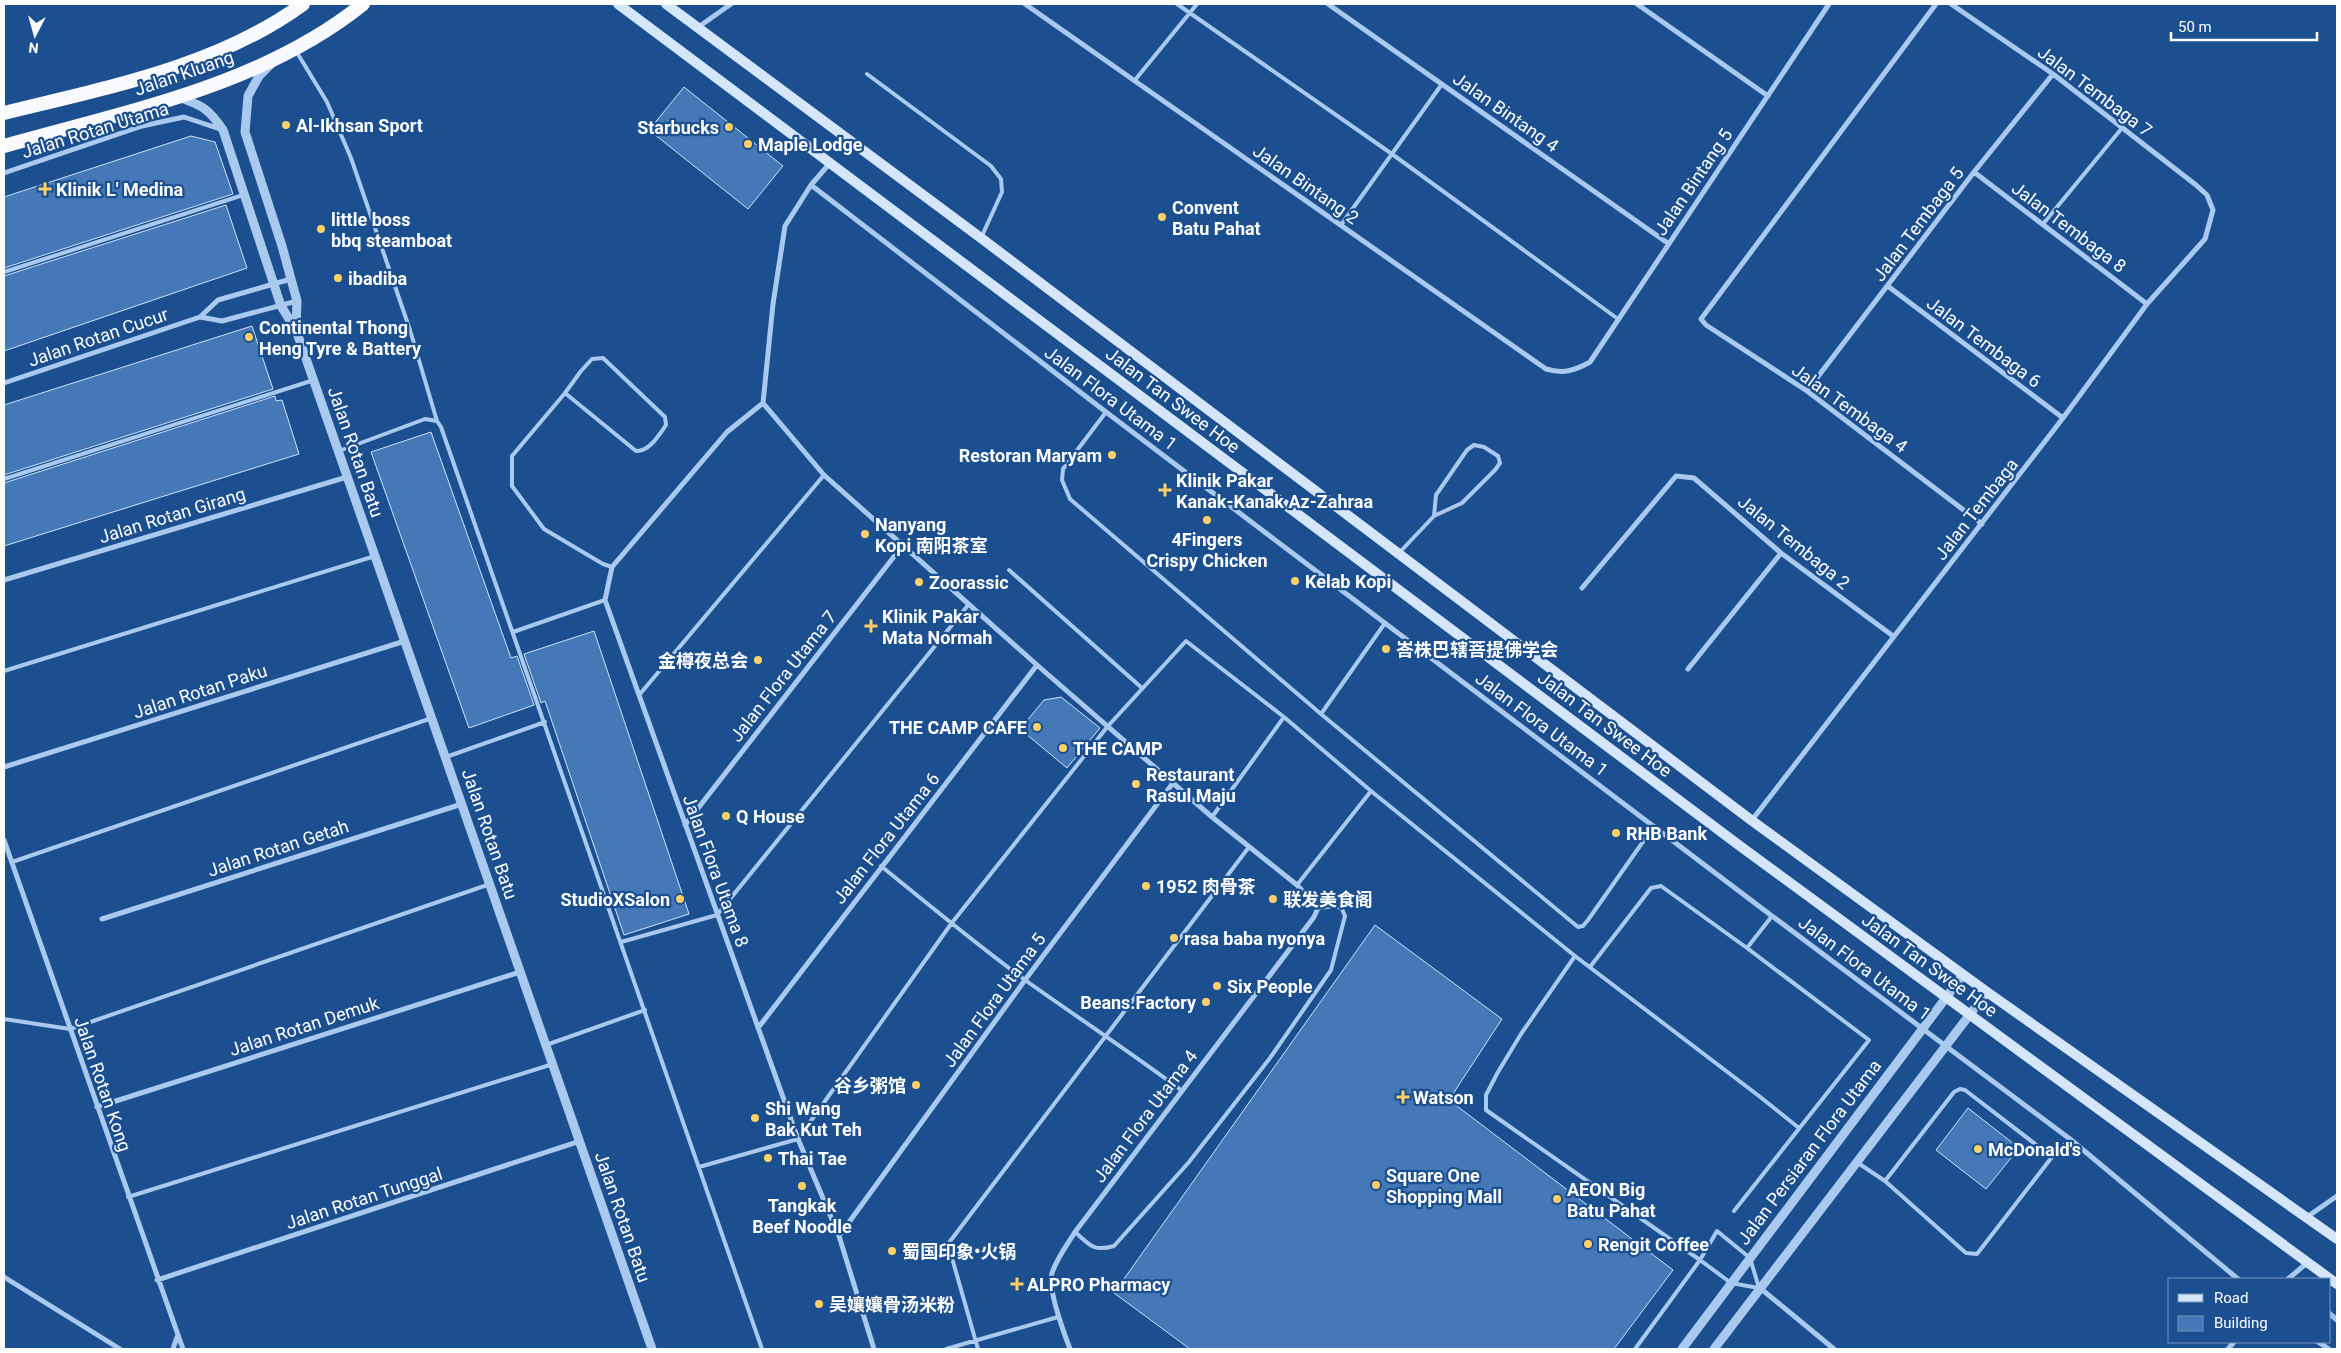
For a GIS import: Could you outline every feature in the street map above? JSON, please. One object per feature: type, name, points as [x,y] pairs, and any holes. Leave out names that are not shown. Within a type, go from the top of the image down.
[{"type":"highway","name":"Jalan Kluang","points":[[4,114],[188,63],[219,51],[262,29],[303,4]]},
{"type":"highway","name":"Jalan Kluang","points":[[4,146],[178,97],[224,82],[294,49],[364,4]]},
{"type":"main road","name":"Jalan Tan Swee Hoe","points":[[618,4],[1740,846],[2328,1278]]},
{"type":"main road","name":"Jalan Tan Swee Hoe","points":[[666,4],[981,238],[1751,820],[1986,992],[2337,1238]]},
{"type":"street","points":[[697,28],[731,4]]},
{"type":"street","name":"Jalan Bintang 2","points":[[1025,4],[1546,369],[1558,372],[1575,370]]},
{"type":"street","name":"Jalan Bintang 4","points":[[1328,4],[1669,244]]},
{"type":"street","points":[[1636,4],[1768,96]]},
{"type":"street","name":"Jalan Bintang 5","points":[[1575,370],[1590,362],[1830,4]]},
{"type":"street","name":"Jalan Tembaga 4","points":[[1936,4],[1701,316],[1706,325],[1808,392],[1982,524]]},
{"type":"street","name":"Jalan Tembaga 7","points":[[1951,4],[2053,74],[2196,185],[2207,195],[2213,210]]},
{"type":"street","name":"Jalan Rotan Batu","points":[[275,59],[259,76],[248,96],[245,132],[297,302],[296,330]]},
{"type":"street","name":"Jalan Tembaga 5","points":[[1808,392],[1974,172],[2053,74]]},
{"type":"street","name":"Jalan Rotan Batu","points":[[178,97],[199,104],[210,111],[223,130],[281,306],[296,330],[314,380],[652,1349]]},
{"type":"street","name":"Jalan Rotan Utama","points":[[4,172],[142,126],[184,117],[223,130]]},
{"type":"street","points":[[605,600],[612,567],[727,432],[763,403],[773,304],[785,226],[811,186],[830,162]]},
{"type":"street","name":"Jalan Tembaga 8","points":[[1974,172],[2147,304]]},
{"type":"street","name":"Jalan Flora Utama 1","points":[[811,186],[1106,412],[1772,916],[2070,1138],[2237,1278]]},
{"type":"street","name":"Jalan Tembaga","points":[[1751,820],[1982,524],[2147,304],[2205,238],[2213,210]]},
{"type":"street","name":"Jalan Rotan Cucur","points":[[4,383],[200,317],[218,300],[291,279]]},
{"type":"street","name":"Jalan Tembaga 6","points":[[1889,287],[2063,418]]},
{"type":"street","name":"Jalan Rotan Cucur","points":[[200,317],[222,321],[297,302]]},
{"type":"street","points":[[763,403],[824,475],[1037,665],[1212,817],[1297,885],[1318,908]]},
{"type":"street","name":"Jalan Rotan Girang","points":[[4,580],[347,476]]},
{"type":"street","name":"Jalan Tembaga 2","points":[[1582,588],[1676,476],[1694,478],[1781,552],[1893,636]]},
{"type":"street","name":"Jalan Flora Utama 7","points":[[685,825],[903,545]]},
{"type":"street","points":[[1688,669],[1781,552]]},
{"type":"street","name":"Jalan Flora Utama 8","points":[[605,600],[798,1139],[839,1236],[874,1349]]},
{"type":"street","name":"Jalan Rotan Paku","points":[[4,768],[405,641]]},
{"type":"street","name":"Jalan Flora Utama 6","points":[[758,1028],[1037,665]]},
{"type":"street","name":"Jalan Flora Utama 5","points":[[839,1236],[1025,980],[1173,783]]},
{"type":"street","name":"Jalan Rotan Getah","points":[[102,919],[462,804]]},
{"type":"street","name":"Jalan Rotan Kong","points":[[4,840],[177,1337],[183,1349]]},
{"type":"street","name":"Jalan Flora Utama 4","points":[[1070,1349],[1058,1317],[1051,1276],[1057,1260],[1075,1232],[1314,917],[1318,908]]},
{"type":"street","name":"Jalan Rotan Demuk","points":[[97,1107],[520,972]]},
{"type":"street","name":"Jalan Persiaran Flora Utama","points":[[1682,1349],[1963,975]]},
{"type":"street","points":[[1714,1349],[1986,992]]},
{"type":"street","name":"Jalan Rotan Tunggal","points":[[157,1280],[580,1141]]},
{"type":"street","points":[[2308,1217],[2337,1196]]},
{"type":"street","points":[[2289,1278],[2307,1263]]},
{"type":"street","points":[[4,1277],[120,1349]]},
{"type":"street","points":[[1759,1288],[1833,1349]]},
{"type":"street","points":[[172,1349],[177,1337]]},
{"type":"lane","points":[[1177,4],[1392,154],[1618,319]]},
{"type":"lane","points":[[1134,80],[1197,4]]},
{"type":"lane","points":[[294,49],[327,102],[351,158],[410,330],[438,421],[445,436],[545,722],[762,1349]]},
{"type":"lane","points":[[867,74],[991,166],[1001,178],[1002,192],[981,238]]},
{"type":"lane","points":[[1341,225],[1442,84]]},
{"type":"lane","points":[[2043,224],[2122,128]]},
{"type":"lane","points":[[4,272],[243,195]]},
{"type":"lane","points":[[565,393],[636,451],[642,451],[646,448],[666,425],[665,417],[603,358],[592,360],[512,456],[512,486],[544,529],[603,564],[612,567]]},
{"type":"lane","points":[[4,479],[314,380]]},
{"type":"lane","points":[[1106,412],[1063,469],[1062,480],[1070,499],[1321,714],[1578,927],[1583,926],[1588,920],[1654,826]]},
{"type":"lane","points":[[339,451],[425,419],[438,421]]},
{"type":"lane","points":[[1398,555],[1434,516],[1462,502],[1495,470],[1500,463],[1498,456],[1484,447],[1474,445],[1467,450],[1436,494],[1434,516]]},
{"type":"lane","points":[[640,694],[824,475]]},
{"type":"lane","points":[[4,671],[375,556]]},
{"type":"lane","points":[[1009,570],[1142,688]]},
{"type":"lane","points":[[513,632],[605,600]]},
{"type":"lane","points":[[621,942],[717,915],[969,604]]},
{"type":"lane","points":[[1321,714],[1385,623]]},
{"type":"lane","points":[[699,1167],[798,1139],[952,924],[1108,726],[1184,642],[1188,641],[1602,978],[1759,1096],[1798,1128]]},
{"type":"lane","points":[[12,862],[432,718]]},
{"type":"lane","points":[[1212,817],[1284,718]]},
{"type":"lane","points":[[446,757],[545,722]]},
{"type":"lane","points":[[1297,885],[1371,791]]},
{"type":"lane","points":[[978,1349],[948,1244],[1249,847]]},
{"type":"lane","points":[[882,866],[952,924],[1025,980],[1106,1035],[1181,1090]]},
{"type":"lane","points":[[4,1019],[70,1028],[490,884]]},
{"type":"lane","points":[[1590,967],[1651,888],[1661,886],[1869,1040],[1734,1211]]},
{"type":"lane","points":[[1075,1232],[1094,1248],[1102,1249],[1114,1246],[1189,1162],[1270,1058],[1331,970],[1345,916],[1342,908],[1336,906],[1318,908]]},
{"type":"lane","points":[[1747,948],[1772,916]]},
{"type":"lane","points":[[1575,956],[1521,1034],[1498,1072],[1486,1095],[1486,1110],[1700,1260],[1731,1283],[1759,1288],[1750,1258],[1717,1231],[1700,1260],[1635,1349]]},
{"type":"lane","points":[[546,1044],[645,1010]]},
{"type":"lane","points":[[128,1197],[553,1064]]},
{"type":"lane","points":[[1885,1181],[1954,1092],[1960,1089],[1964,1090],[2052,1157]]},
{"type":"lane","points":[[1856,1161],[1885,1181],[1966,1253],[1977,1254],[2052,1157],[2070,1138]]},
{"type":"lane","points":[[946,1349],[1058,1317]]},
{"type":"building","points":[[684,87],[783,166],[748,209],[649,130]]},
{"type":"building","points":[[191,136],[215,142],[233,194],[4,268],[4,197]]},
{"type":"building","points":[[226,205],[247,268],[4,351],[4,276]]},
{"type":"building","points":[[252,326],[273,389],[4,475],[4,405]]},
{"type":"building","points":[[275,396],[276,401],[282,400],[299,454],[4,546],[4,483]]},
{"type":"building","points":[[431,432],[511,658],[517,656],[534,705],[469,728],[371,452]]},
{"type":"building","points":[[594,631],[689,914],[624,935],[545,701],[541,703],[524,654]]},
{"type":"building","name":"THE CAMP","points":[[1061,697],[1100,728],[1067,768],[1020,729],[1044,700]]},
{"type":"building","name":"Square One Shopping Mall","points":[[1375,925],[1502,1019],[1449,1100],[1673,1270],[1614,1349],[1190,1349],[1114,1293]]},
{"type":"building","name":"McDonald's","points":[[1968,1108],[2019,1148],[1986,1189],[1936,1150]]},
{"type":"waterway","points":[[2331,1315],[2337,1320]]},
{"type":"place","name":"Al-Ikhsan Sport","points":[[286,125]]},
{"type":"place","name":"Starbucks","points":[[729,127]]},
{"type":"place","name":"Maple Lodge","points":[[748,144]]},
{"type":"place","name":"Klinik L' Medina","points":[[45,189]]},
{"type":"place","name":"Convent Batu Pahat","points":[[1162,217]]},
{"type":"place","name":"little boss bbq steamboat","points":[[321,229]]},
{"type":"place","name":"ibadiba","points":[[338,278]]},
{"type":"place","name":"Continental Thong Heng Tyre & Battery","points":[[249,337]]},
{"type":"place","name":"Restoran Maryam","points":[[1112,455]]},
{"type":"place","name":"Klinik Pakar Kanak-Kanak Az-Zahraa","points":[[1165,490]]},
{"type":"place","name":"4Fingers Crispy Chicken","points":[[1207,520]]},
{"type":"place","name":"Nanyang Kopi 南阳茶室","points":[[865,534]]},
{"type":"place","name":"Kelab Kopi","points":[[1295,581]]},
{"type":"place","name":"Zoorassic","points":[[919,582]]},
{"type":"place","name":"Klinik Pakar Mata Normah","points":[[871,626]]},
{"type":"place","name":"峇株巴辖菩提佛学会","points":[[1386,649]]},
{"type":"place","name":"金樽夜总会","points":[[758,660]]},
{"type":"place","name":"THE CAMP CAFE","points":[[1037,727]]},
{"type":"place","name":"THE CAMP","points":[[1063,748]]},
{"type":"place","name":"Restaurant Rasul Maju","points":[[1136,784]]},
{"type":"place","name":"Q House","points":[[726,816]]},
{"type":"place","name":"RHB Bank","points":[[1616,833]]},
{"type":"place","name":"1952 肉骨茶","points":[[1146,886]]},
{"type":"place","name":"StudioXSalon","points":[[680,899]]},
{"type":"place","name":"联发美食阁","points":[[1273,899]]},
{"type":"place","name":"rasa baba nyonya","points":[[1174,938]]},
{"type":"place","name":"Six People","points":[[1217,986]]},
{"type":"place","name":"Beans.Factory","points":[[1206,1002]]},
{"type":"place","name":"谷乡粥馆","points":[[916,1085]]},
{"type":"place","name":"Watson","points":[[1403,1097]]},
{"type":"place","name":"Shi Wang Bak Kut Teh","points":[[755,1118]]},
{"type":"place","name":"McDonald's","points":[[1978,1149]]},
{"type":"place","name":"Thai Tae","points":[[768,1158]]},
{"type":"place","name":"Square One Shopping Mall","points":[[1376,1185]]},
{"type":"place","name":"Tangkak Beef Noodle","points":[[802,1186]]},
{"type":"place","name":"AEON Big Batu Pahat","points":[[1557,1199]]},
{"type":"place","name":"Rengit Coffee","points":[[1588,1244]]},
{"type":"place","name":"蜀国印象•火锅","points":[[892,1251]]},
{"type":"place","name":"ALPRO Pharmacy","points":[[1017,1284]]},
{"type":"place","name":"吴孃孃骨汤米粉","points":[[819,1304]]}]
